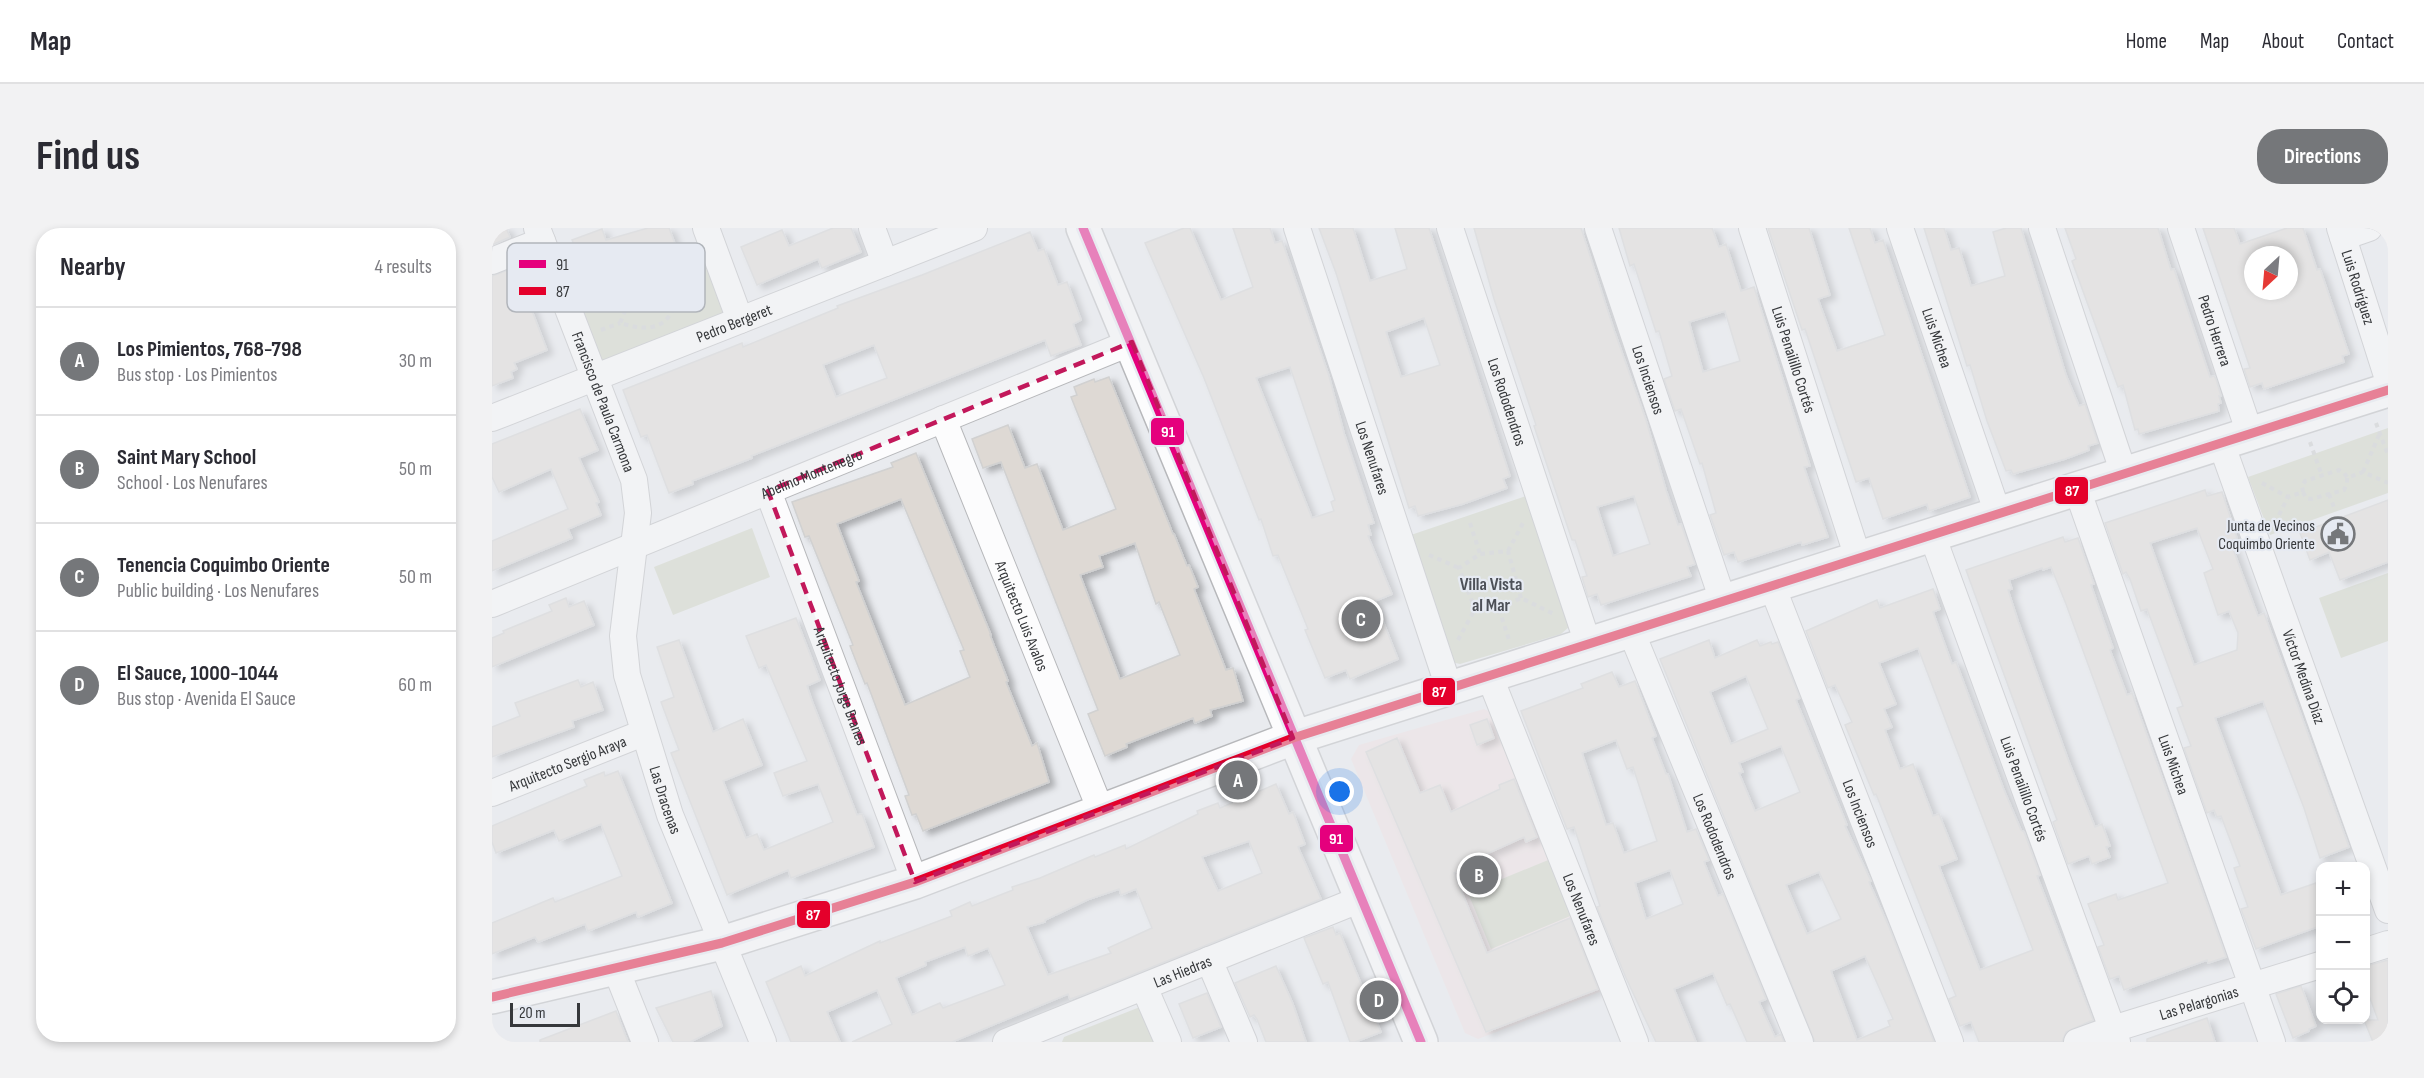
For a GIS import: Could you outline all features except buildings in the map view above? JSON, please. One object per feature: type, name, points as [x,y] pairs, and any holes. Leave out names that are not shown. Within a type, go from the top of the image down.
[{"type":"street","points":[[706,228],[740,320]]},
{"type":"street","points":[[872,228],[885,263]]},
{"type":"street","name":"Pedro Bergeret","points":[[492,418],[974,228]]},
{"type":"street","points":[[1083,228],[1421,1042]]},
{"type":"street","name":"Los Nenufares","points":[[1297,228],[1449,688]]},
{"type":"street","name":"Los Rododendros","points":[[1450,228],[1585,635]]},
{"type":"street","name":"Los Inciensos","points":[[1598,228],[1723,601]]},
{"type":"street","name":"Luis Penailillo Cortés","points":[[1752,228],[1858,558]]},
{"type":"street","name":"Luis Michea","points":[[1900,228],[1998,514]]},
{"type":"street","points":[[2042,228],[2124,474]]},
{"type":"street","name":"Pedro Herrera","points":[[2181,228],[2235,439]]},
{"type":"street","points":[[2341,232],[2369,228]]},
{"type":"street","name":"Luis Rodríguez","points":[[2341,232],[2381,389]]},
{"type":"street","points":[[525,243],[539,235]]},
{"type":"street","points":[[492,261],[507,253]]},
{"type":"street","name":"Francisco de Paula Carmona","points":[[570,312],[634,480],[639,513],[636,545]]},
{"type":"street","name":"Abelino Montenegro","points":[[492,604],[1132,342]]},
{"type":"street","points":[[492,997],[722,943],[915,882],[1293,738],[1489,675],[1585,635],[1630,631],[2235,439],[2381,389]]},
{"type":"street","name":"Arquitecto Luis Avalos","points":[[943,419],[1101,811]]},
{"type":"street","name":"Víctor Medina Díaz","points":[[2235,439],[2255,534],[2388,910]]},
{"type":"street","name":"Luis Michea","points":[[2077,489],[2272,1042]]},
{"type":"street","name":"Arquitecto Jorge Branes","points":[[768,491],[915,882]]},
{"type":"street","name":"Luis Penailillo Cortés","points":[[1932,535],[2115,1035]]},
{"type":"street","name":"Las Dracenas","points":[[636,545],[623,636],[627,675],[670,815],[762,1042]]},
{"type":"street","name":"Los Inciensos","points":[[1772,585],[1950,1042]]},
{"type":"street","name":"Los Rododendros","points":[[1630,631],[1800,1042]]},
{"type":"street","name":"Los Nenufares","points":[[1489,675],[1635,1042]]},
{"type":"street","name":"Arquitecto Sergio Araya","points":[[492,794],[643,733]]},
{"type":"street","name":"Las Hiedras","points":[[1006,1042],[1037,1036],[1144,987],[1361,899]]},
{"type":"street","points":[[2370,950],[2388,944]]},
{"type":"street","points":[[1209,960],[1244,1042]]},
{"type":"street","name":"Las Pelargonias","points":[[2077,1042],[2115,1035],[2251,986],[2316,966]]},
{"type":"street","points":[[616,969],[645,1042]]},
{"type":"street","points":[[1144,987],[1168,1042]]},
{"type":"path","points":[[705,294],[727,286]]},
{"type":"path","points":[[625,312],[620,323],[639,329],[658,326],[670,318],[672,312]]},
{"type":"path","points":[[2381,389],[2380,434],[2388,455]]},
{"type":"path","points":[[2302,417],[2322,476]]},
{"type":"path","points":[[2363,472],[2380,434]]},
{"type":"path","points":[[2339,470],[2344,472],[2347,484],[2344,490],[2311,500],[2306,498],[2302,486],[2305,481],[2322,476],[2339,470]]},
{"type":"path","points":[[2347,478],[2363,472],[2388,483]]},
{"type":"path","points":[[2255,534],[2271,529],[2288,497],[2303,492]]},
{"type":"path","points":[[2329,494],[2336,510]]},
{"type":"path","points":[[1470,523],[1480,554]]},
{"type":"path","points":[[1521,598],[1499,609],[1474,609],[1459,568],[1480,554],[1508,551],[1521,598],[1585,635]]},
{"type":"path","points":[[1499,609],[1507,635]]},
{"type":"highlighted area","points":[[1132,342],[1293,738],[915,882],[768,491]]},
{"type":"shaded area","points":[[1484,709],[1501,717],[1602,991],[1478,1039],[1465,1033],[1351,759],[1359,745]]},
{"type":"green space","points":[[705,251],[729,313],[603,362],[583,312],[705,312]]},
{"type":"green space","points":[[2388,428],[2388,493],[2270,535],[2248,477]]},
{"type":"green space","points":[[1529,495],[1569,627],[1561,634],[1460,664],[1451,662],[1405,537]]},
{"type":"green space","points":[[752,528],[770,577],[673,615],[654,567]]},
{"type":"green space","points":[[2388,573],[2388,641],[2341,658],[2319,598]]},
{"type":"green space","points":[[1553,858],[1575,914],[1491,949],[1468,893]]},
{"type":"green space","points":[[1145,1005],[1165,1042],[1062,1042],[1064,1037]]},
{"type":"transit line","name":"91","points":[[1083,228],[1421,1042]]},
{"type":"transit line","name":"87","points":[[492,997],[722,943],[915,882],[1293,738],[2388,390]]},
{"type":"place","name":"Junta de Vecinos Coquimbo Oriente","points":[[2338,534]]},
{"type":"place","name":"Tenencia Coquimbo Oriente","points":[[1361,619]]},
{"type":"place","name":"Los Pimientos, 768-798","points":[[1238,780]]},
{"type":"place","name":"Saint Mary School","points":[[1479,875]]},
{"type":"place","name":"El Sauce, 1000-1044","points":[[1379,1000]]},
{"type":"district","name":"Villa Vista al Mar","points":[[1491,594]]}]
